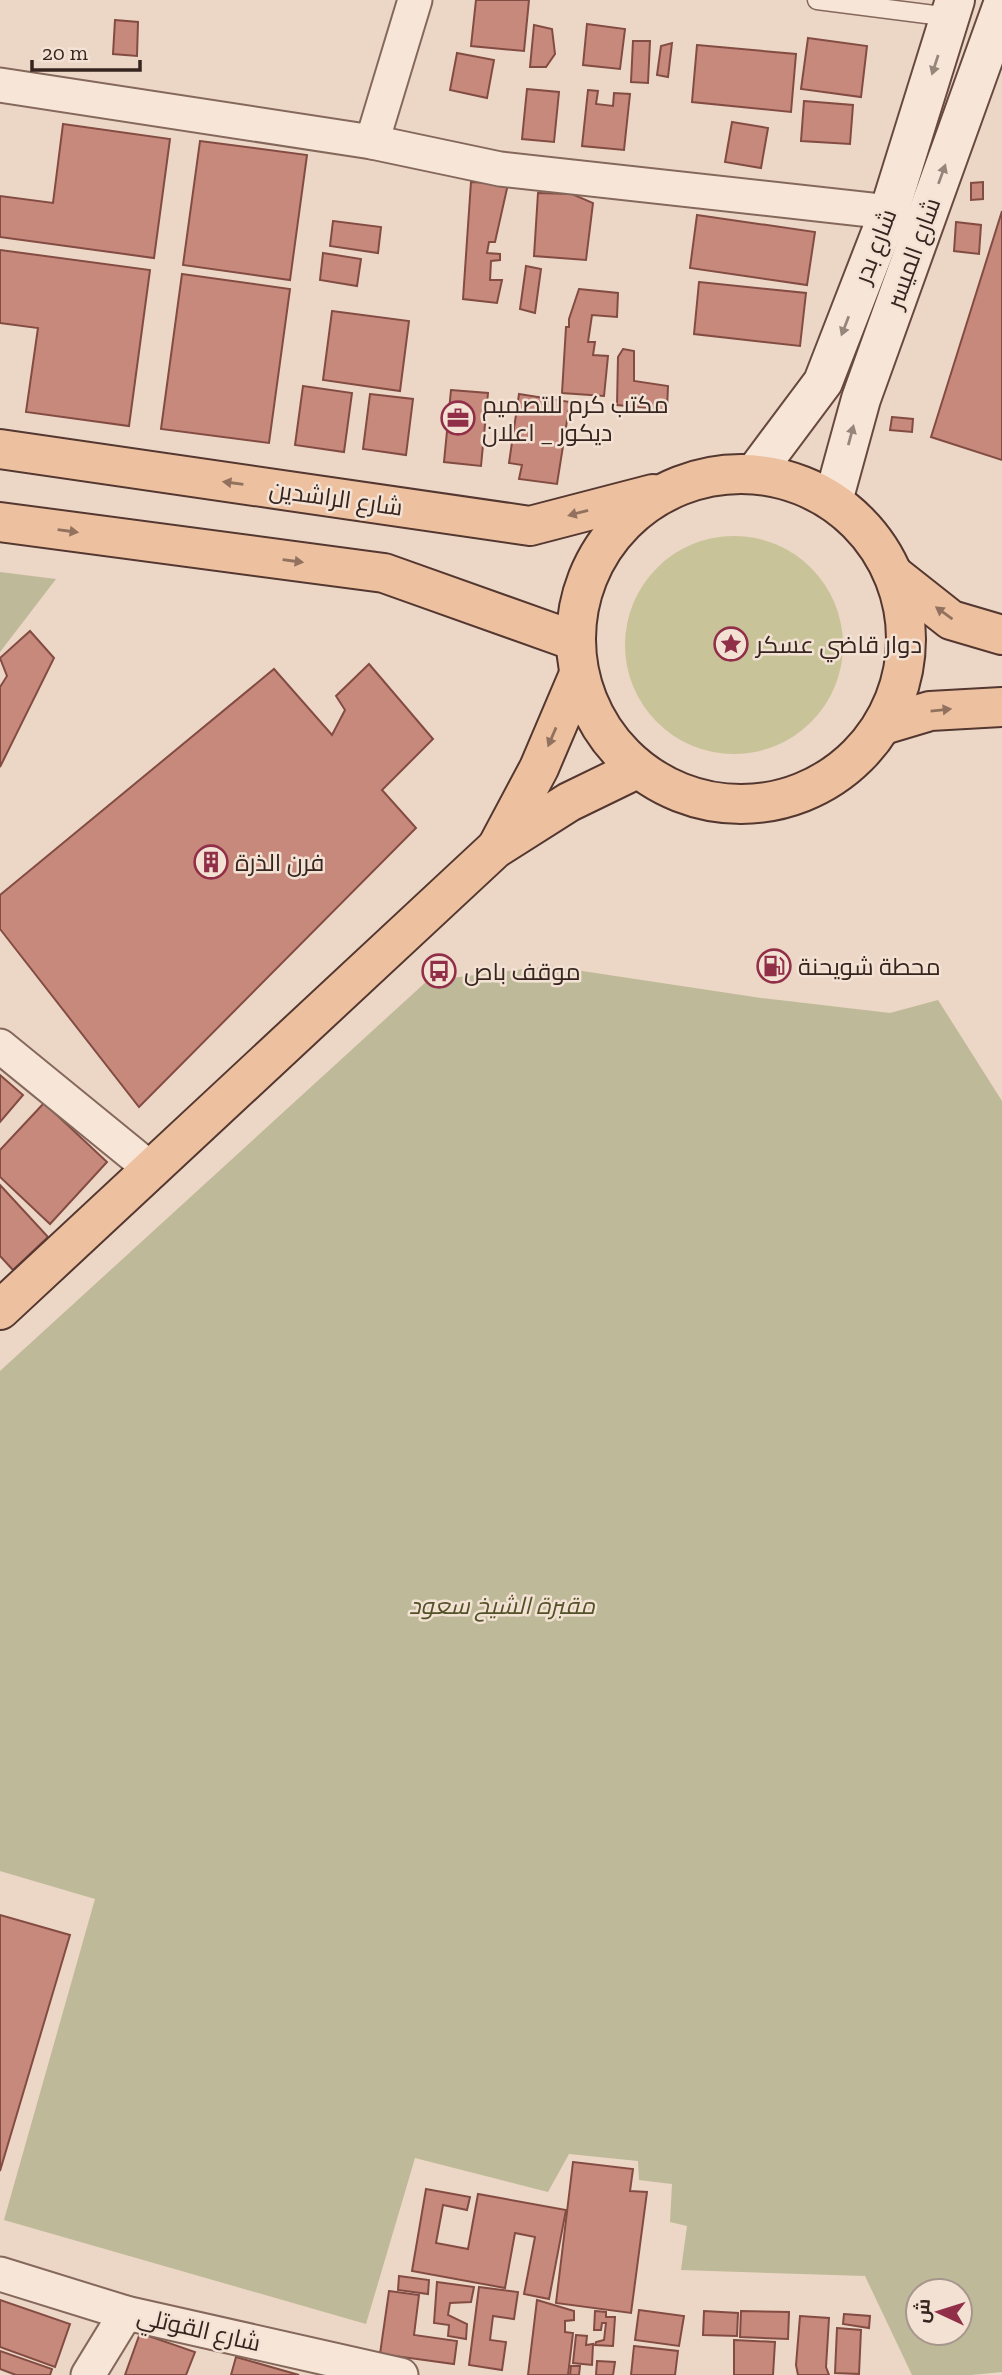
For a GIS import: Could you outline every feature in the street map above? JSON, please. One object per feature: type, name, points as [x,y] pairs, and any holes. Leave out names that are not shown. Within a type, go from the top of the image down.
[{"type":"main road","name":"شارع الميسر","points":[[833,501],[861,399],[1002,7]]},
{"type":"main road","name":"شارع بدر","points":[[755,474],[823,382],[889,212],[953,8]]},
{"type":"main road","name":"شارع الراشدين","points":[[0,449],[530,526],[668,490]]},
{"type":"main road","points":[[495,849],[539,768],[577,658],[582,595],[600,552],[630,516],[668,490],[696,479],[725,474],[755,474],[796,482],[833,501],[869,533],[894,575],[906,626],[902,677],[883,725],[846,768],[797,796],[741,806],[686,797],[637,769],[611,742],[591,710],[577,658]]},
{"type":"main road","points":[[0,522],[384,573],[577,658]]},
{"type":"main road","points":[[894,575],[951,620],[1002,635]]},
{"type":"main road","points":[[883,725],[930,711],[1002,707]]},
{"type":"main road","points":[[0,1310],[495,849],[569,802],[637,769]]},
{"type":"street","points":[[372,142],[415,0]]},
{"type":"street","points":[[0,85],[372,142],[500,169],[889,212]]},
{"type":"street","points":[[0,1046],[152,1170]]},
{"type":"street","name":"شارع القوتلي","points":[[0,2274],[126,2313],[401,2375]]},
{"type":"street","points":[[88,2375],[126,2313]]},
{"type":"lane","points":[[817,0],[953,8]]},
{"type":"shaded area","name":"دوار قاضي عسكر","points":[[734,536],[755,538],[776,545],[811,568],[834,603],[841,624],[841,666],[834,687],[811,722],[776,745],[755,752],[734,754],[713,752],[692,745],[657,722],[634,687],[627,666],[625,645],[627,624],[634,603],[657,568],[692,545],[713,538]]},
{"type":"green space","points":[[0,572],[56,579],[0,652]]},
{"type":"green space","name":"مقبرة الشيخ سعود","points":[[549,966],[761,998],[890,1013],[938,1000],[1002,1101],[1002,2372],[912,2375],[865,2276],[681,2270],[687,2226],[670,2222],[672,2184],[639,2180],[638,2161],[569,2154],[548,2192],[415,2158],[366,2324],[4,2220],[95,1899],[0,1871],[0,1371],[427,981]]},
{"type":"building","points":[[476,0],[529,0],[524,51],[471,46]]},
{"type":"building","points":[[115,20],[138,22],[137,56],[113,54]]},
{"type":"building","points":[[587,24],[625,29],[620,69],[583,65]]},
{"type":"building","points":[[534,25],[552,29],[555,54],[546,67],[530,67]]},
{"type":"building","points":[[808,38],[867,46],[861,97],[801,89]]},
{"type":"building","points":[[633,41],[650,41],[648,83],[631,82]]},
{"type":"building","points":[[672,43],[668,77],[657,75],[661,46]]},
{"type":"building","points":[[697,45],[796,54],[791,112],[692,102]]},
{"type":"building","points":[[457,53],[494,60],[487,98],[450,90]]},
{"type":"building","points":[[527,89],[559,92],[554,142],[522,139]]},
{"type":"building","points":[[588,90],[598,91],[596,104],[613,106],[614,93],[630,94],[624,150],[582,146]]},
{"type":"building","points":[[804,101],[853,105],[850,144],[801,141]]},
{"type":"building","points":[[732,122],[768,128],[761,168],[725,162]]},
{"type":"building","points":[[63,124],[170,139],[154,258],[0,237],[0,196],[53,203]]},
{"type":"building","points":[[200,141],[307,155],[290,280],[183,265]]},
{"type":"building","points":[[471,182],[508,184],[495,242],[489,242],[487,253],[500,254],[500,260],[491,261],[490,280],[502,280],[497,303],[463,299]]},
{"type":"building","points":[[983,182],[983,199],[971,200],[971,183]]},
{"type":"building","points":[[538,193],[572,194],[593,203],[586,260],[534,256]]},
{"type":"building","points":[[1002,211],[1002,460],[931,437]]},
{"type":"building","points":[[697,215],[815,232],[807,285],[690,268]]},
{"type":"building","points":[[333,221],[381,227],[378,253],[330,246]]},
{"type":"building","points":[[956,222],[981,225],[979,254],[954,251]]},
{"type":"building","points":[[0,250],[150,270],[129,426],[26,412],[38,328],[0,323]]},
{"type":"building","points":[[323,253],[361,259],[357,286],[320,280]]},
{"type":"building","points":[[526,266],[541,269],[535,313],[520,309]]},
{"type":"building","points":[[182,274],[290,289],[269,443],[161,429]]},
{"type":"building","points":[[699,282],[806,293],[800,346],[694,334]]},
{"type":"building","points":[[579,289],[618,293],[617,317],[592,315],[588,342],[595,342],[593,355],[608,356],[604,396],[562,393],[566,327],[569,327]]},
{"type":"building","points":[[332,311],[409,321],[400,391],[323,380]]},
{"type":"building","points":[[623,349],[634,351],[634,381],[668,386],[667,410],[617,405],[618,357]]},
{"type":"building","points":[[303,386],[352,393],[344,452],[295,445]]},
{"type":"building","points":[[451,390],[488,393],[481,466],[444,462]]},
{"type":"building","points":[[370,394],[413,399],[406,455],[363,449]]},
{"type":"building","points":[[519,394],[570,402],[557,484],[519,479],[522,465],[509,463]]},
{"type":"building","points":[[892,417],[913,419],[912,432],[890,430]]},
{"type":"building","points":[[30,631],[54,658],[0,767],[0,687],[7,676],[0,658]]},
{"type":"building","name":"فرن الذرة","points":[[369,664],[433,739],[382,790],[416,828],[139,1107],[0,929],[0,895],[274,669],[332,735],[345,710],[336,696]]},
{"type":"building","points":[[0,1075],[23,1095],[0,1122]]},
{"type":"building","points":[[44,1103],[107,1162],[50,1224],[0,1177],[0,1150]]},
{"type":"building","points":[[0,1185],[48,1237],[13,1270],[0,1256]]},
{"type":"building","points":[[0,1915],[70,1935],[0,2171]]},
{"type":"building","points":[[573,2162],[633,2169],[630,2191],[647,2192],[631,2313],[556,2303]]},
{"type":"building","points":[[426,2189],[470,2197],[467,2210],[443,2205],[436,2243],[468,2249],[478,2194],[566,2210],[549,2299],[524,2294],[535,2237],[515,2233],[505,2288],[412,2271]]},
{"type":"building","points":[[399,2276],[429,2280],[428,2294],[398,2290]]},
{"type":"building","points":[[437,2282],[474,2287],[471,2302],[450,2303],[448,2315],[467,2324],[466,2339],[448,2336],[449,2325],[434,2323]]},
{"type":"building","points":[[479,2287],[518,2292],[514,2319],[493,2316],[490,2340],[506,2342],[502,2370],[469,2365]]},
{"type":"building","points":[[389,2291],[419,2295],[414,2335],[457,2341],[454,2364],[380,2354]]},
{"type":"building","points":[[0,2300],[70,2324],[55,2367],[0,2347]]},
{"type":"building","points":[[537,2300],[574,2311],[574,2320],[565,2321],[565,2332],[573,2333],[568,2375],[528,2375]]},
{"type":"building","points":[[639,2310],[684,2316],[679,2346],[635,2340]]},
{"type":"building","points":[[595,2311],[606,2312],[606,2317],[615,2317],[613,2346],[595,2345],[596,2342],[604,2340],[606,2323],[602,2323],[601,2330],[594,2330]]},
{"type":"building","points":[[704,2311],[738,2313],[737,2336],[703,2335]]},
{"type":"building","points":[[741,2311],[789,2312],[788,2339],[740,2337]]},
{"type":"building","points":[[844,2314],[870,2316],[869,2328],[843,2324]]},
{"type":"building","points":[[800,2316],[829,2318],[826,2367],[829,2375],[798,2375],[796,2365]]},
{"type":"building","points":[[837,2328],[861,2330],[859,2374],[835,2373]]},
{"type":"building","points":[[140,2333],[195,2352],[186,2375],[125,2375]]},
{"type":"building","points":[[576,2335],[587,2336],[586,2345],[593,2344],[592,2365],[573,2363]]},
{"type":"building","points":[[734,2340],[775,2342],[773,2375],[734,2375]]},
{"type":"building","points":[[634,2346],[678,2351],[675,2375],[631,2375]]},
{"type":"building","points":[[0,2351],[52,2369],[50,2375],[16,2375],[0,2369]]},
{"type":"building","points":[[236,2357],[299,2375],[231,2375]]},
{"type":"building","points":[[597,2361],[615,2362],[613,2375],[596,2375]]},
{"type":"building","points":[[571,2366],[580,2366],[579,2375],[570,2375]]},
{"type":"place","name":"مكتب كرم للتصميم ديكور _ اعلان","points":[[458,418]]},
{"type":"place","name":"دوار قاضي عسكر","points":[[731,644]]},
{"type":"place","name":"فرن الذرة","points":[[211,862]]},
{"type":"place","name":"محطة شويحنة","points":[[774,966]]},
{"type":"place","name":"موقف باص","points":[[439,971]]}]
